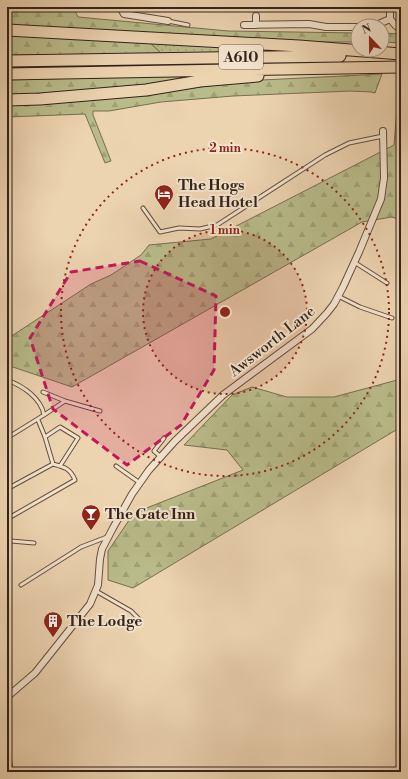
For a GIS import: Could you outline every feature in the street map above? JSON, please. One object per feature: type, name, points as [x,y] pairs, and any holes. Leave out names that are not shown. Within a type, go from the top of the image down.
[{"type":"highway","points":[[7,30],[299,46],[401,54]]},
{"type":"highway","name":"A610","points":[[7,61],[401,54]]},
{"type":"highway","name":"A610","points":[[7,74],[401,67]]},
{"type":"highway","points":[[7,100],[40,99],[146,90],[200,81],[281,75],[326,68]]},
{"type":"street","points":[[120,7],[124,14],[168,21]]},
{"type":"street","points":[[390,7],[390,18]]},
{"type":"street","points":[[256,16],[256,25]]},
{"type":"street","points":[[390,19],[396,26],[401,28]]},
{"type":"street","points":[[244,25],[308,24],[326,27],[350,27]]},
{"type":"street","name":"Awsworth Lane","points":[[7,697],[30,678],[40,667],[90,604],[98,584],[100,559],[109,537],[132,494],[149,470],[175,441],[224,395],[312,329],[327,313],[338,296],[381,199],[384,178],[383,134]]},
{"type":"street","points":[[7,754],[10,772]]},
{"type":"lane","points":[[168,21],[188,26]]},
{"type":"lane","points":[[143,208],[160,232],[179,228],[200,229],[217,225],[348,143],[383,134]]},
{"type":"lane","points":[[354,262],[387,283]]},
{"type":"lane","points":[[338,296],[360,307],[392,318]]},
{"type":"lane","points":[[7,380],[21,386],[30,393],[43,408],[44,415]]},
{"type":"lane","points":[[43,392],[65,401],[100,411]]},
{"type":"lane","points":[[7,438],[38,420],[65,401]]},
{"type":"lane","points":[[38,420],[53,464]]},
{"type":"lane","points":[[45,437],[60,427],[78,438],[60,466]]},
{"type":"lane","points":[[161,457],[154,451],[164,438]]},
{"type":"lane","points":[[7,489],[53,464],[66,467],[75,480],[7,519]]},
{"type":"lane","points":[[116,466],[140,483]]},
{"type":"lane","points":[[7,536],[11,541],[34,543]]},
{"type":"lane","points":[[22,585],[81,548],[109,537]]},
{"type":"lane","points":[[96,590],[131,611],[139,619]]},
{"type":"highlighted area","points":[[140,261],[216,296],[214,370],[181,425],[127,465],[53,409],[30,338],[71,272]]},
{"type":"green space","points":[[7,7],[73,7],[74,9],[7,12]]},
{"type":"green space","points":[[74,9],[78,17],[228,31],[350,33],[350,42],[310,42],[7,26],[7,12]]},
{"type":"green space","points":[[390,33],[401,34],[401,43],[390,42]]},
{"type":"green space","points":[[7,35],[149,42],[162,54],[7,55]]},
{"type":"green space","points":[[149,42],[232,47],[233,51],[162,54]]},
{"type":"green space","points":[[382,74],[375,93],[351,91],[233,96],[161,102],[109,111],[93,111],[93,115],[111,161],[105,163],[85,114],[7,117],[7,104],[124,97],[262,80]]},
{"type":"green space","points":[[182,75],[182,80],[160,83],[51,93],[7,95],[7,80]]},
{"type":"green space","points":[[399,84],[401,84],[401,220],[392,217],[362,222],[72,387],[7,365],[7,339],[91,284],[111,275],[141,255],[149,245],[211,239],[394,145]]},
{"type":"green space","points":[[401,379],[401,427],[133,588],[108,580],[108,551],[134,513],[243,470],[227,450],[184,445],[232,395],[252,387],[287,397],[334,397]]},
{"type":"place","name":"The Hogs Head Hotel","points":[[164,211]]},
{"type":"place","name":"The Gate Inn","points":[[91,531]]},
{"type":"place","name":"The Lodge","points":[[53,638]]}]
